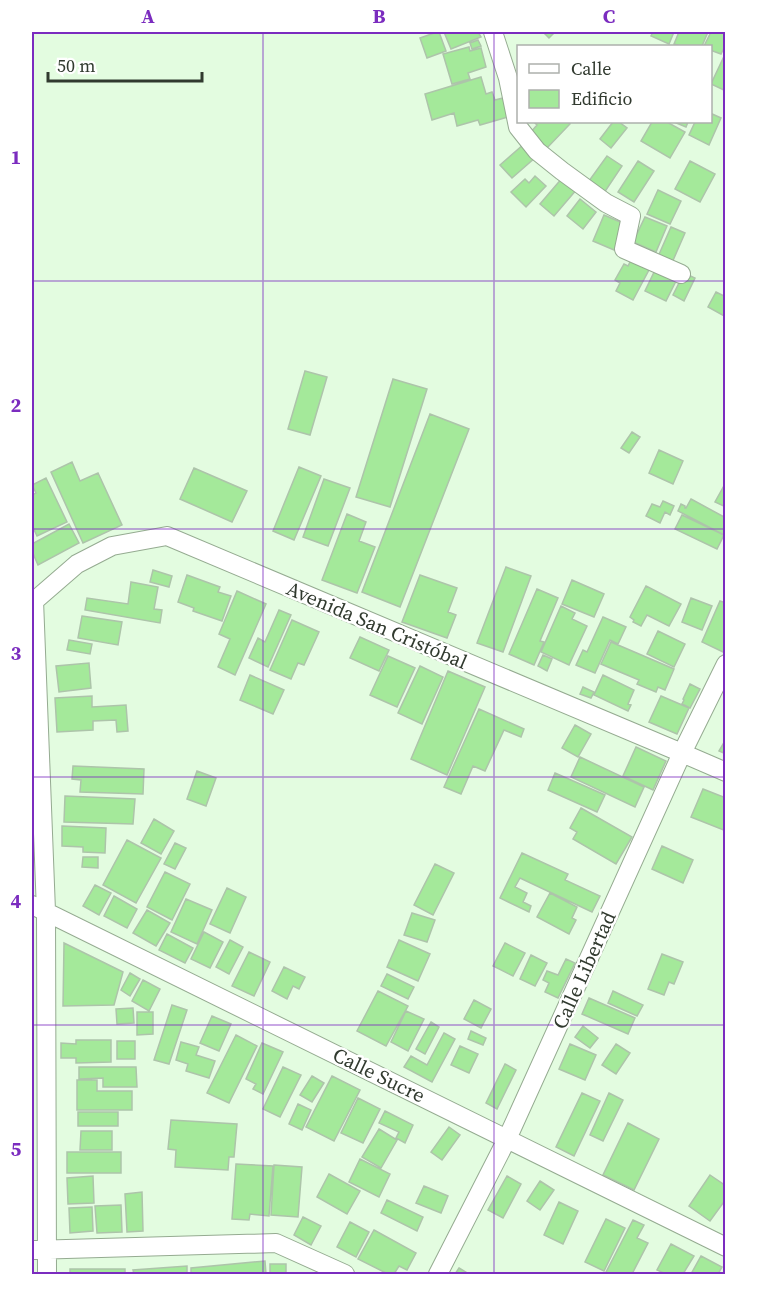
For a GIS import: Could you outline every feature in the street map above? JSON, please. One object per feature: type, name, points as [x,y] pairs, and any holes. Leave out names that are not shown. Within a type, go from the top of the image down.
[{"type":"street","points":[[493,32],[508,78],[517,122]]},
{"type":"street","points":[[517,123],[537,151],[606,203],[631,216],[624,249],[681,274]]},
{"type":"street","name":"Avenida San Cristóbal","points":[[33,601],[77,564],[112,546],[167,536],[726,772]]},
{"type":"street","points":[[33,601],[39,908],[39,1250],[47,1275]]},
{"type":"street","name":"Calle Libertad","points":[[438,1275],[507,1139],[682,753],[726,664]]},
{"type":"street","name":"Calle Sucre","points":[[39,908],[726,1247]]},
{"type":"street","points":[[39,1250],[276,1243],[345,1275]]},
{"type":"building","points":[[439,32],[446,51],[427,58],[420,38]]},
{"type":"building","points":[[444,32],[478,32],[481,37],[451,49]]},
{"type":"building","points":[[543,32],[555,32],[549,38]]},
{"type":"building","points":[[653,32],[674,32],[669,44],[651,36]]},
{"type":"building","points":[[679,32],[708,32],[702,45],[674,44]]},
{"type":"building","points":[[711,32],[726,32],[726,44],[721,54],[712,51],[712,45],[704,45]]},
{"type":"building","points":[[478,40],[481,46],[472,49],[470,43]]},
{"type":"building","points":[[469,47],[470,51],[481,48],[486,67],[468,73],[470,79],[452,84],[443,54]]},
{"type":"building","points":[[726,52],[726,91],[712,84]]},
{"type":"building","points":[[481,77],[486,94],[492,92],[495,100],[503,98],[508,117],[480,125],[478,120],[457,126],[454,113],[432,120],[425,94]]},
{"type":"building","points":[[712,114],[721,118],[709,145],[689,135],[695,123],[712,123]]},
{"type":"building","points":[[535,123],[570,124],[547,148],[531,132],[537,125]]},
{"type":"building","points":[[612,123],[620,123],[627,128],[611,148],[600,139]]},
{"type":"building","points":[[651,123],[669,123],[685,132],[670,158],[641,141]]},
{"type":"building","points":[[524,144],[536,157],[512,178],[500,165]]},
{"type":"building","points":[[607,156],[622,166],[602,196],[586,185]]},
{"type":"building","points":[[638,161],[654,171],[634,202],[618,192]]},
{"type":"building","points":[[690,161],[715,174],[700,202],[675,189]]},
{"type":"building","points":[[535,176],[546,186],[526,207],[511,192],[525,179],[529,183]]},
{"type":"building","points":[[563,177],[577,189],[554,216],[540,204]]},
{"type":"building","points":[[658,190],[681,201],[670,224],[647,214]]},
{"type":"building","points":[[580,199],[596,212],[583,229],[567,216]]},
{"type":"building","points":[[604,215],[625,224],[614,250],[593,241]]},
{"type":"building","points":[[645,217],[667,226],[656,252],[633,242]]},
{"type":"building","points":[[671,227],[685,233],[671,265],[657,259]]},
{"type":"building","points":[[632,258],[650,268],[633,300],[616,291],[620,283],[615,280],[624,264],[628,266]]},
{"type":"building","points":[[657,266],[678,277],[666,301],[645,291]]},
{"type":"building","points":[[684,273],[695,278],[684,301],[673,295]]},
{"type":"building","points":[[716,292],[726,297],[726,317],[708,307]]},
{"type":"building","points":[[305,371],[327,377],[310,435],[288,429]]},
{"type":"building","points":[[393,379],[427,389],[390,507],[356,497]]},
{"type":"building","points":[[430,414],[469,429],[400,607],[362,592]]},
{"type":"building","points":[[632,432],[640,437],[629,453],[621,448]]},
{"type":"building","points":[[659,450],[683,461],[673,484],[649,473]]},
{"type":"building","points":[[72,462],[80,481],[98,473],[122,525],[83,543],[51,472]]},
{"type":"building","points":[[299,467],[321,476],[294,540],[273,531]]},
{"type":"building","points":[[194,468],[247,491],[232,522],[180,499]]},
{"type":"building","points":[[46,478],[67,522],[37,536],[32,525],[32,495],[36,493],[32,485]]},
{"type":"building","points":[[324,479],[350,488],[328,546],[303,537]]},
{"type":"building","points":[[726,482],[726,507],[715,502]]},
{"type":"building","points":[[691,499],[726,518],[726,536],[678,511],[681,504],[686,508]]},
{"type":"building","points":[[663,501],[674,506],[670,515],[665,512],[660,523],[646,516],[652,504],[660,507]]},
{"type":"building","points":[[347,514],[366,522],[359,541],[375,547],[357,593],[322,580]]},
{"type":"building","points":[[682,515],[724,535],[717,549],[675,529]]},
{"type":"building","points":[[69,524],[79,543],[38,565],[32,551],[32,544]]},
{"type":"building","points":[[506,567],[531,576],[503,652],[477,643]]},
{"type":"building","points":[[153,570],[172,576],[169,587],[150,582]]},
{"type":"building","points":[[187,575],[220,587],[218,592],[231,596],[222,621],[193,611],[194,608],[178,602]]},
{"type":"building","points":[[420,575],[457,588],[448,612],[456,615],[447,638],[402,622]]},
{"type":"building","points":[[572,580],[604,594],[594,617],[562,604]]},
{"type":"building","points":[[131,582],[158,587],[154,609],[162,610],[160,623],[85,610],[87,598],[128,604]]},
{"type":"building","points":[[646,586],[681,604],[669,626],[647,615],[641,626],[633,622],[634,620],[630,617]]},
{"type":"building","points":[[537,589],[558,598],[540,641],[544,642],[534,665],[509,654]]},
{"type":"building","points":[[237,591],[266,604],[235,675],[218,667],[230,639],[219,634]]},
{"type":"building","points":[[691,598],[712,606],[702,630],[682,622]]},
{"type":"building","points":[[720,601],[726,603],[726,646],[723,652],[702,642]]},
{"type":"building","points":[[561,606],[575,613],[572,619],[587,626],[569,665],[541,652]]},
{"type":"building","points":[[279,610],[291,615],[268,667],[249,658],[258,638],[265,642]]},
{"type":"building","points":[[82,616],[122,622],[118,645],[78,638]]},
{"type":"building","points":[[603,617],[626,627],[618,644],[610,640],[595,673],[576,665],[583,650],[587,652]]},
{"type":"building","points":[[292,620],[319,632],[304,665],[298,663],[291,679],[270,670]]},
{"type":"building","points":[[658,631],[685,644],[674,667],[647,654]]},
{"type":"building","points":[[360,637],[389,650],[379,671],[350,658]]},
{"type":"building","points":[[69,640],[92,644],[90,654],[67,650]]},
{"type":"building","points":[[611,642],[674,669],[665,690],[658,687],[656,692],[637,684],[639,680],[601,664]]},
{"type":"building","points":[[543,655],[552,659],[547,671],[538,666]]},
{"type":"building","points":[[388,656],[415,668],[397,707],[370,695]]},
{"type":"building","points":[[89,663],[91,688],[59,692],[56,666]]},
{"type":"building","points":[[420,666],[443,677],[422,724],[398,713]]},
{"type":"building","points":[[448,671],[485,687],[447,775],[411,759]]},
{"type":"building","points":[[250,675],[284,690],[273,714],[240,700]]},
{"type":"building","points":[[603,675],[634,690],[628,704],[631,705],[628,711],[594,695]]},
{"type":"building","points":[[690,684],[700,689],[690,708],[682,704]]},
{"type":"building","points":[[583,687],[594,692],[591,698],[580,694]]},
{"type":"building","points":[[92,696],[92,707],[126,705],[128,731],[117,732],[116,720],[93,721],[93,730],[57,732],[55,698]]},
{"type":"building","points":[[661,696],[689,708],[677,734],[649,722]]},
{"type":"building","points":[[479,709],[524,729],[521,737],[504,730],[485,771],[473,766],[461,794],[444,787]]},
{"type":"building","points":[[575,725],[591,734],[578,757],[562,748]]},
{"type":"building","points":[[726,739],[726,754],[719,751]]},
{"type":"building","points":[[636,747],[666,761],[653,790],[623,776]]},
{"type":"building","points":[[580,757],[644,787],[635,807],[571,777]]},
{"type":"building","points":[[73,766],[144,769],[143,794],[80,792],[81,780],[72,779]]},
{"type":"building","points":[[197,771],[216,778],[206,806],[187,799]]},
{"type":"building","points":[[555,773],[605,795],[597,812],[548,790]]},
{"type":"building","points":[[703,789],[726,798],[726,831],[691,817]]},
{"type":"building","points":[[65,796],[135,799],[133,824],[64,822]]},
{"type":"building","points":[[581,808],[632,837],[616,864],[573,839],[577,832],[570,828]]},
{"type":"building","points":[[154,819],[174,831],[161,854],[141,843]]},
{"type":"building","points":[[62,826],[106,828],[105,853],[83,852],[83,847],[62,846]]},
{"type":"building","points":[[127,840],[161,858],[136,903],[103,885]]},
{"type":"building","points":[[175,843],[186,848],[175,869],[164,864]]},
{"type":"building","points":[[662,846],[693,860],[683,883],[652,869]]},
{"type":"building","points":[[522,853],[568,874],[565,880],[600,896],[592,912],[520,878],[515,887],[527,893],[523,902],[531,906],[529,912],[500,898]]},
{"type":"building","points":[[83,857],[98,857],[98,868],[82,867]]},
{"type":"building","points":[[435,864],[454,873],[433,915],[414,905]]},
{"type":"building","points":[[165,872],[190,884],[172,920],[147,907]]},
{"type":"building","points":[[95,885],[111,893],[99,915],[83,906]]},
{"type":"building","points":[[227,888],[246,897],[230,933],[210,924]]},
{"type":"building","points":[[550,893],[577,907],[572,918],[576,920],[569,934],[537,917]]},
{"type":"building","points":[[114,896],[137,909],[127,928],[104,916]]},
{"type":"building","points":[[186,899],[212,910],[197,944],[171,932]]},
{"type":"building","points":[[147,910],[170,923],[156,946],[133,933]]},
{"type":"building","points":[[412,913],[435,920],[427,942],[404,935]]},
{"type":"building","points":[[204,932],[223,942],[210,968],[191,959]]},
{"type":"building","points":[[167,934],[193,948],[185,963],[159,950]]},
{"type":"building","points":[[230,940],[243,947],[229,974],[216,967]]},
{"type":"building","points":[[399,940],[430,954],[418,981],[387,967]]},
{"type":"building","points":[[64,943],[123,972],[114,1005],[63,1006]]},
{"type":"building","points":[[505,943],[525,953],[513,976],[493,966]]},
{"type":"building","points":[[249,952],[270,962],[254,996],[232,986]]},
{"type":"building","points":[[662,954],[683,962],[674,984],[669,982],[664,995],[648,989]]},
{"type":"building","points":[[531,955],[547,963],[535,986],[520,979]]},
{"type":"building","points":[[566,959],[575,963],[558,998],[545,992],[549,983],[543,980],[547,971],[558,975]]},
{"type":"building","points":[[284,967],[305,977],[299,989],[293,986],[287,999],[272,991]]},
{"type":"building","points":[[130,973],[140,979],[130,996],[121,990]]},
{"type":"building","points":[[387,974],[414,987],[408,999],[381,986]]},
{"type":"building","points":[[143,980],[160,989],[149,1011],[132,1001]]},
{"type":"building","points":[[378,991],[408,1006],[386,1046],[357,1031]]},
{"type":"building","points":[[613,991],[643,1005],[637,1016],[608,1003]]},
{"type":"building","points":[[589,998],[635,1018],[628,1034],[582,1014]]},
{"type":"building","points":[[474,1000],[491,1009],[481,1028],[464,1019]]},
{"type":"building","points":[[172,1005],[187,1010],[169,1064],[154,1060]]},
{"type":"building","points":[[133,1008],[134,1023],[117,1024],[116,1009]]},
{"type":"building","points":[[406,1011],[424,1019],[408,1051],[391,1042]]},
{"type":"building","points":[[137,1012],[153,1012],[153,1034],[137,1035]]},
{"type":"building","points":[[212,1016],[231,1024],[219,1051],[200,1043]]},
{"type":"building","points":[[431,1022],[439,1027],[425,1054],[416,1049]]},
{"type":"building","points":[[583,1026],[598,1038],[590,1048],[575,1037]]},
{"type":"building","points":[[471,1031],[486,1038],[483,1045],[468,1039]]},
{"type":"building","points":[[444,1033],[455,1039],[432,1082],[404,1067],[411,1056],[427,1065]]},
{"type":"building","points":[[236,1035],[257,1046],[229,1103],[207,1093]]},
{"type":"building","points":[[76,1040],[111,1040],[111,1062],[76,1063],[76,1058],[61,1058],[61,1043],[76,1044]]},
{"type":"building","points":[[117,1041],[135,1041],[135,1059],[117,1059]]},
{"type":"building","points":[[181,1042],[199,1047],[196,1055],[215,1061],[209,1078],[186,1071],[188,1064],[176,1060]]},
{"type":"building","points":[[262,1043],[283,1052],[263,1094],[253,1089],[256,1084],[246,1079]]},
{"type":"building","points":[[570,1044],[596,1055],[585,1080],[559,1069]]},
{"type":"building","points":[[616,1044],[630,1053],[616,1074],[602,1065]]},
{"type":"building","points":[[460,1046],[478,1054],[469,1073],[451,1065]]},
{"type":"building","points":[[505,1064],[516,1070],[497,1109],[486,1103]]},
{"type":"building","points":[[79,1067],[136,1067],[137,1087],[103,1087],[103,1078],[79,1079]]},
{"type":"building","points":[[283,1067],[301,1075],[280,1117],[263,1109]]},
{"type":"building","points":[[312,1076],[324,1083],[312,1102],[300,1095]]},
{"type":"building","points":[[332,1076],[360,1090],[334,1141],[306,1127]]},
{"type":"building","points":[[77,1080],[97,1080],[97,1091],[132,1091],[132,1110],[77,1110]]},
{"type":"building","points":[[582,1093],[600,1101],[574,1156],[556,1147]]},
{"type":"building","points":[[609,1093],[623,1100],[603,1141],[590,1135]]},
{"type":"building","points":[[358,1098],[380,1109],[363,1143],[341,1133]]},
{"type":"building","points":[[298,1104],[311,1110],[302,1130],[289,1124]]},
{"type":"building","points":[[385,1111],[413,1125],[405,1143],[396,1138],[399,1132],[379,1123]]},
{"type":"building","points":[[78,1112],[118,1112],[118,1126],[78,1126]]},
{"type":"building","points":[[171,1120],[237,1124],[234,1157],[229,1157],[228,1170],[175,1167],[176,1150],[168,1149]]},
{"type":"building","points":[[628,1123],[659,1139],[634,1190],[603,1175]]},
{"type":"building","points":[[449,1127],[460,1135],[442,1160],[431,1152]]},
{"type":"building","points":[[379,1129],[397,1140],[381,1168],[362,1157]]},
{"type":"building","points":[[81,1131],[112,1131],[112,1150],[80,1150]]},
{"type":"building","points":[[67,1152],[121,1152],[121,1173],[67,1173]]},
{"type":"building","points":[[360,1159],[390,1174],[379,1197],[349,1182]]},
{"type":"building","points":[[236,1164],[273,1166],[269,1216],[250,1214],[249,1220],[232,1219]]},
{"type":"building","points":[[274,1165],[302,1167],[298,1217],[271,1215]]},
{"type":"building","points":[[329,1174],[360,1191],[347,1214],[317,1197]]},
{"type":"building","points":[[710,1175],[726,1186],[726,1199],[710,1221],[689,1206]]},
{"type":"building","points":[[93,1176],[94,1203],[68,1204],[67,1178]]},
{"type":"building","points":[[507,1176],[521,1184],[503,1218],[488,1210]]},
{"type":"building","points":[[540,1181],[554,1190],[540,1210],[527,1201]]},
{"type":"building","points":[[424,1186],[448,1196],[441,1213],[416,1203]]},
{"type":"building","points":[[142,1192],[143,1231],[127,1232],[125,1194]]},
{"type":"building","points":[[387,1200],[423,1217],[417,1231],[381,1213]]},
{"type":"building","points":[[559,1202],[578,1211],[563,1244],[544,1235]]},
{"type":"building","points":[[121,1205],[122,1232],[97,1233],[95,1206]]},
{"type":"building","points":[[92,1207],[93,1231],[70,1233],[69,1208]]},
{"type":"building","points":[[303,1217],[321,1226],[311,1245],[294,1235]]},
{"type":"building","points":[[606,1219],[625,1228],[604,1271],[585,1262]]},
{"type":"building","points":[[633,1220],[644,1225],[637,1238],[648,1243],[632,1274],[605,1274]]},
{"type":"building","points":[[350,1222],[369,1232],[356,1257],[337,1247]]},
{"type":"building","points":[[374,1230],[416,1253],[407,1270],[399,1266],[394,1274],[388,1274],[358,1259]]},
{"type":"building","points":[[671,1244],[694,1256],[683,1274],[666,1274],[657,1270]]},
{"type":"building","points":[[701,1256],[722,1267],[718,1274],[691,1274]]},
{"type":"building","points":[[265,1261],[266,1274],[191,1274],[191,1268]]},
{"type":"building","points":[[270,1264],[286,1264],[286,1274],[270,1274]]},
{"type":"building","points":[[187,1266],[187,1274],[134,1274],[133,1270]]},
{"type":"building","points":[[459,1268],[469,1274],[455,1274]]},
{"type":"building","points":[[70,1269],[125,1269],[125,1274],[70,1274]]}]
